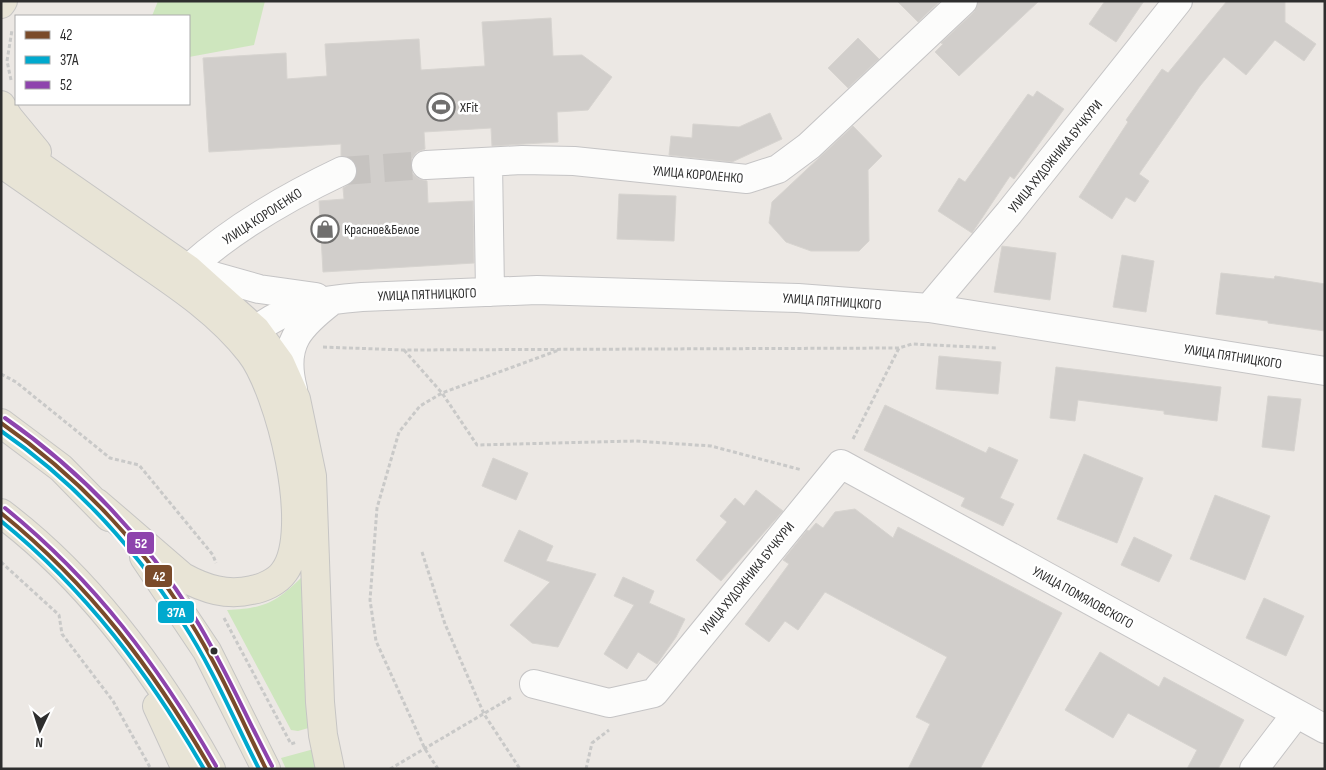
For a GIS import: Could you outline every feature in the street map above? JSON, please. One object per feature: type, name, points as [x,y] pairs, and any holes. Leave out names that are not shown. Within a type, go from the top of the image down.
[{"type":"main road","points":[[7,96],[9,118],[67,184]]},
{"type":"main road","points":[[1,139],[188,269],[249,336],[280,363],[296,399],[312,476],[320,702],[323,735],[330,769]]},
{"type":"main road","points":[[1,163],[180,287],[224,323],[249,336]]},
{"type":"main road","points":[[1,423],[61,468],[97,503],[183,577],[200,586],[218,591],[246,592],[261,588],[284,573],[291,558],[295,528],[291,465],[279,415],[267,384],[252,354],[249,336]]},
{"type":"main road","points":[[97,503],[143,556],[207,651],[266,769]]},
{"type":"main road","points":[[1,513],[34,538],[75,579],[124,637],[164,691],[211,769]]},
{"type":"main road","points":[[124,637],[186,769]]},
{"type":"street","name":"УЛИЦА КОРОЛЕНКО","points":[[426,165],[488,162],[574,162],[748,179],[778,169],[809,146],[963,1]]},
{"type":"street","name":"УЛИЦА ХУДОЖНИКА БУЧКУРИ","points":[[929,308],[1009,213],[1178,1]]},
{"type":"street","points":[[488,162],[490,292]]},
{"type":"street","name":"УЛИЦА КОРОЛЕНКО","points":[[188,269],[206,253],[272,207],[342,171]]},
{"type":"street","points":[[188,269],[259,289],[334,299]]},
{"type":"street","name":"УЛИЦА ПЯТНИЦКОГО","points":[[334,299],[537,290],[788,297],[929,308],[1325,371]]},
{"type":"street","points":[[249,336],[292,308],[334,299]]},
{"type":"street","points":[[296,399],[289,372],[288,356],[292,343],[298,332],[316,313],[334,299]]},
{"type":"street","name":"УЛИЦА ХУДОЖНИКА БУЧКУРИ","points":[[534,684],[609,703],[654,693],[832,473]]},
{"type":"street","name":"УЛИЦА ПОМЯЛОВСКОГО","points":[[832,473],[1325,729]]},
{"type":"street","points":[[1254,769],[1296,714]]},
{"type":"path","points":[[5,11],[8,61],[7,96]]},
{"type":"path","points":[[314,347],[403,350],[899,348],[912,344],[1008,349],[1013,320]]},
{"type":"path","points":[[403,350],[442,393],[478,445],[635,441],[711,446],[803,470],[832,473],[899,348]]},
{"type":"path","points":[[438,769],[426,749],[376,641],[370,600],[377,508],[399,432],[420,406],[442,393],[562,349]]},
{"type":"path","points":[[1,374],[16,382],[110,458],[139,465],[213,555],[218,568]]},
{"type":"path","points":[[422,552],[445,624],[484,714],[520,769]]},
{"type":"path","points":[[1,562],[60,615],[62,634],[114,701],[151,769]]},
{"type":"path","points":[[221,612],[292,744]]},
{"type":"path","points":[[390,769],[534,684]]},
{"type":"green space","points":[[158,1],[265,1],[254,45],[190,57],[190,15],[152,15]]},
{"type":"green space","points":[[303,576],[312,727],[298,731],[291,730],[227,610],[251,608],[269,602],[285,592]]},
{"type":"green space","points":[[314,749],[320,769],[286,769],[281,758]]},
{"type":"building","points":[[897,1],[940,1],[918,22]]},
{"type":"building","points":[[978,1],[1039,1],[959,76],[935,52],[943,44],[941,43],[974,12]]},
{"type":"building","points":[[1105,1],[1144,1],[1116,42],[1089,24]]},
{"type":"building","points":[[1227,1],[1285,1],[1285,22],[1316,44],[1304,61],[1275,40],[1246,75],[1224,57],[1200,86],[1139,174],[1149,181],[1135,202],[1126,197],[1112,219],[1079,197],[1128,122],[1126,120],[1162,69],[1168,73]]},
{"type":"building","points":[[551,18],[553,56],[582,55],[612,77],[588,110],[557,112],[558,142],[492,146],[491,128],[424,132],[425,149],[417,152],[412,158],[410,166],[413,174],[419,179],[427,181],[428,203],[473,201],[474,263],[323,272],[319,201],[344,199],[343,188],[355,180],[357,173],[356,165],[351,158],[341,156],[341,144],[209,152],[203,58],[286,53],[287,79],[327,76],[325,44],[419,39],[421,70],[485,66],[482,22]]},
{"type":"building","points":[[858,38],[879,59],[848,88],[828,68]]},
{"type":"building","points":[[1037,91],[1064,109],[1014,179],[1010,176],[972,233],[938,211],[959,178],[965,182],[1028,94],[1033,97]]},
{"type":"building","points":[[770,113],[782,139],[732,162],[669,155],[671,136],[692,138],[693,124],[739,127]]},
{"type":"building","points":[[853,126],[882,156],[868,170],[869,241],[859,251],[811,251],[786,242],[769,223],[772,202]]},
{"type":"building","points":[[619,194],[676,196],[674,241],[617,239]]},
{"type":"building","points":[[1002,246],[1056,253],[1050,300],[994,292]]},
{"type":"building","points":[[1122,255],[1154,261],[1146,312],[1113,307]]},
{"type":"building","points":[[1221,273],[1274,279],[1275,276],[1325,284],[1325,331],[1216,314]]},
{"type":"building","points":[[939,356],[1001,362],[998,394],[936,389]]},
{"type":"building","points":[[1056,367],[1221,387],[1217,421],[1164,414],[1164,411],[1078,400],[1075,421],[1050,418]]},
{"type":"building","points":[[1268,396],[1301,399],[1294,451],[1262,447]]},
{"type":"building","points":[[885,405],[986,453],[989,447],[1018,460],[1000,498],[1014,504],[1003,526],[961,506],[965,498],[864,450]]},
{"type":"building","points":[[1084,454],[1143,478],[1117,543],[1057,519]]},
{"type":"building","points":[[493,458],[528,473],[516,500],[482,486]]},
{"type":"building","points":[[756,490],[783,511],[721,581],[696,560],[727,522],[720,516],[735,498],[744,506]]},
{"type":"building","points":[[1215,495],[1270,516],[1245,580],[1190,559]]},
{"type":"building","points":[[855,509],[893,538],[898,527],[1062,613],[980,769],[908,769],[930,724],[916,717],[947,657],[825,592],[798,630],[785,621],[769,642],[745,624],[789,564],[783,560],[807,530],[809,531],[816,523],[823,528],[835,512]]},
{"type":"building","points":[[519,530],[553,546],[546,561],[596,574],[558,647],[532,643],[510,625],[550,582],[504,561]]},
{"type":"building","points":[[1134,537],[1172,555],[1159,582],[1121,565]]},
{"type":"building","points":[[623,577],[654,591],[649,603],[685,619],[676,637],[657,664],[638,652],[627,669],[604,654],[634,605],[614,596]]},
{"type":"building","points":[[1264,598],[1304,616],[1286,656],[1246,638]]},
{"type":"building","points":[[1100,652],[1159,687],[1164,677],[1244,720],[1218,769],[1187,769],[1197,750],[1128,713],[1113,738],[1065,710]]},
{"type":"tunnel","points":[[342,171],[426,165]]},
{"type":"transit line","name":"52","points":[[5,418],[60,460],[85,483],[110,508],[155,560],[206,636],[272,766]]},
{"type":"transit line","name":"42","points":[[1,423],[29,443],[81,488],[128,537],[150,564],[200,638],[266,769]]},
{"type":"transit line","name":"37А","points":[[1,431],[54,472],[78,494],[102,518],[145,569],[194,640],[214,676],[259,769]]},
{"type":"transit line","name":"52","points":[[5,508],[68,565],[123,627],[171,693],[216,766]]},
{"type":"transit line","name":"42","points":[[1,513],[64,570],[118,631],[166,697],[211,769]]},
{"type":"transit line","name":"37А","points":[[1,521],[61,576],[114,635],[161,700],[204,769]]},
{"type":"place","name":"XFit","points":[[441,107]]},
{"type":"place","name":"Красное&Белое","points":[[325,229]]}]
